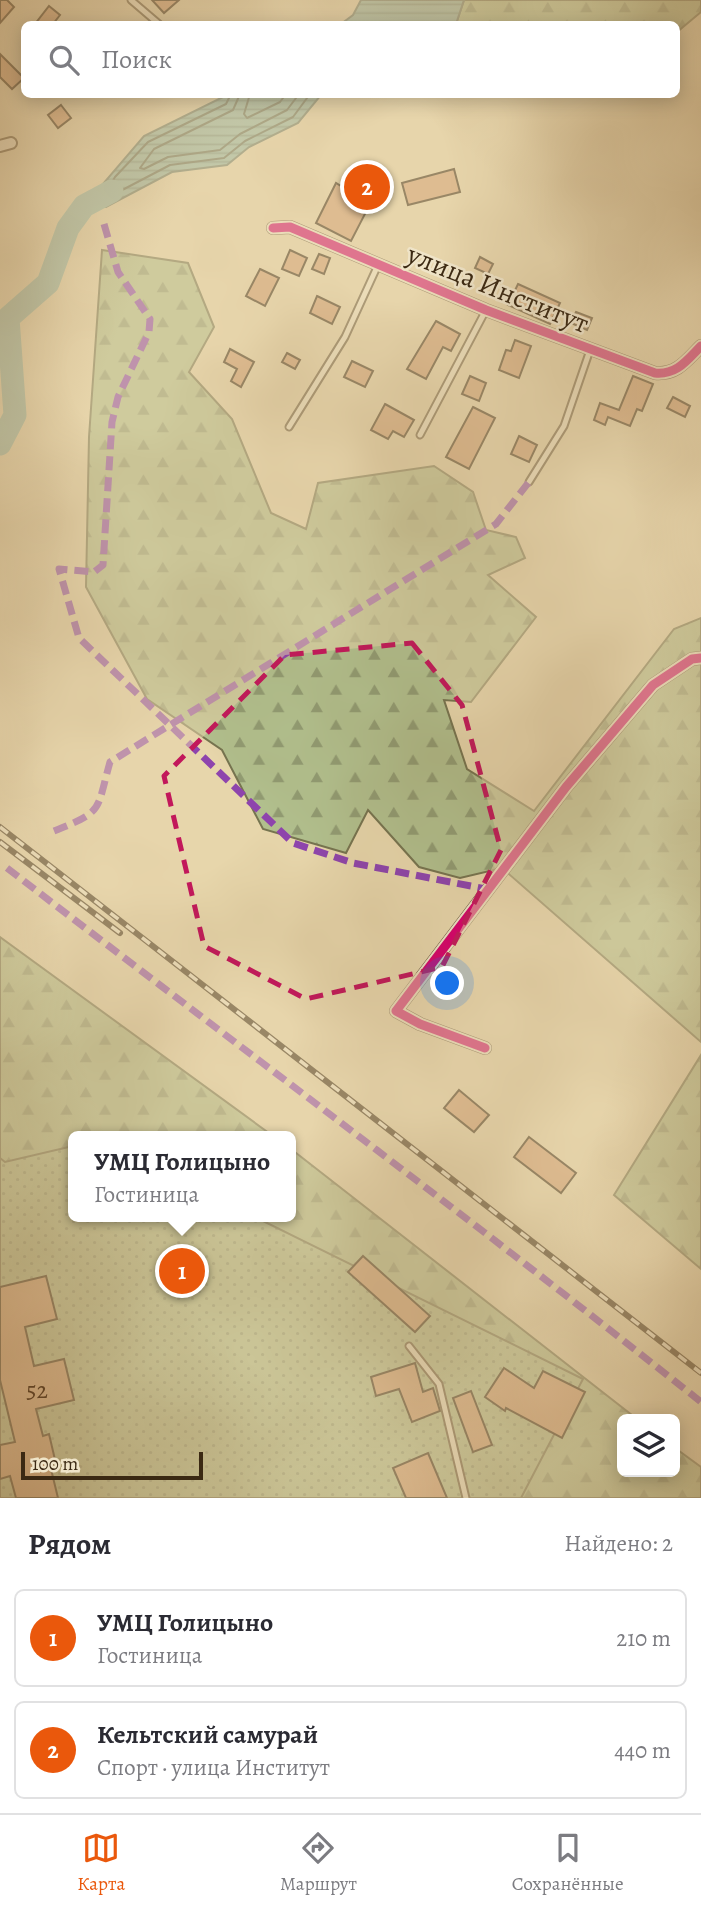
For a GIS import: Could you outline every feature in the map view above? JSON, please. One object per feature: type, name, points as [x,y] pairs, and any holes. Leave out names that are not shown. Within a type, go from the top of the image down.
[{"type":"street","name":"улица Институт","points":[[273,228],[290,227],[486,310],[590,350],[668,374],[701,346]]},
{"type":"street","points":[[485,1048],[420,1024],[396,1011],[558,797],[653,685],[692,659],[701,658]]},
{"type":"lane","points":[[131,0],[156,21]]},
{"type":"lane","points":[[289,427],[345,337],[378,265]]},
{"type":"lane","points":[[420,435],[486,310]]},
{"type":"lane","points":[[529,482],[564,425],[590,350]]},
{"type":"lane","points":[[409,1346],[439,1384],[467,1498]]},
{"type":"highlighted area","points":[[412,643],[462,705],[501,850],[442,967],[306,999],[204,946],[164,776],[285,655]]},
{"type":"green space","points":[[464,0],[701,0],[701,12],[680,30],[680,21],[457,21]]},
{"type":"green space","points":[[102,250],[188,263],[214,327],[189,372],[232,419],[271,513],[306,529],[318,483],[434,466],[473,492],[486,530],[516,537],[525,558],[488,575],[536,617],[471,702],[444,700],[467,769],[534,811],[674,629],[701,618],[701,1042],[502,868],[460,878],[419,867],[368,810],[346,853],[263,829],[222,750],[147,699],[86,587],[89,437]]},
{"type":"green space","points":[[0,937],[266,1131],[68,1131],[68,1222],[296,1222],[296,1153],[631,1414],[617,1414],[617,1477],[680,1477],[680,1452],[701,1467],[701,1498],[0,1498]]},
{"type":"green space","points":[[701,1055],[701,1269],[614,1195]]},
{"type":"green space","points":[[68,1147],[68,1222],[265,1222],[583,1379],[521,1498],[0,1498],[0,1158],[5,1162]]},
{"type":"water","points":[[361,0],[464,0],[457,21],[345,21],[353,15]]},
{"type":"water","points":[[221,98],[319,98],[298,123],[249,147],[227,165],[172,172],[106,207],[84,206],[144,136]]},
{"type":"building","points":[[0,0],[7,0],[14,7],[0,23]]},
{"type":"building","points":[[152,0],[179,0],[164,13]]},
{"type":"building","points":[[49,6],[60,15],[55,21],[37,21]]},
{"type":"building","points":[[0,54],[21,75],[21,81],[12,89],[0,77]]},
{"type":"building","points":[[61,105],[71,118],[58,128],[48,115]]},
{"type":"building","points":[[359,168],[383,179],[351,241],[316,223],[336,183],[341,186],[345,178],[352,182]]},
{"type":"building","points":[[454,169],[460,192],[408,205],[402,183]]},
{"type":"building","points":[[290,250],[307,258],[299,276],[282,269]]},
{"type":"building","points":[[319,254],[330,258],[324,274],[312,269]]},
{"type":"building","points":[[480,257],[493,264],[488,274],[475,268]]},
{"type":"building","points":[[260,269],[279,278],[265,306],[246,296]]},
{"type":"building","points":[[518,284],[560,303],[550,324],[508,305]]},
{"type":"building","points":[[317,296],[340,307],[332,324],[310,313]]},
{"type":"building","points":[[576,312],[592,318],[587,330],[571,323]]},
{"type":"building","points":[[436,321],[460,334],[451,351],[443,347],[426,379],[407,369]]},
{"type":"building","points":[[515,340],[531,346],[519,378],[499,370],[506,350],[511,351]]},
{"type":"building","points":[[230,349],[254,362],[241,387],[231,381],[237,369],[224,362]]},
{"type":"building","points":[[287,353],[300,360],[295,369],[282,362]]},
{"type":"building","points":[[352,361],[373,371],[365,387],[344,377]]},
{"type":"building","points":[[470,376],[486,383],[479,401],[462,394]]},
{"type":"building","points":[[633,376],[653,384],[642,411],[637,409],[630,426],[608,417],[605,425],[594,420],[600,403],[619,410]]},
{"type":"building","points":[[673,397],[690,406],[685,417],[667,408]]},
{"type":"building","points":[[385,404],[414,420],[404,437],[393,431],[388,439],[371,430]]},
{"type":"building","points":[[473,407],[495,418],[469,469],[446,457]]},
{"type":"building","points":[[519,436],[537,445],[529,462],[511,454]]},
{"type":"building","points":[[459,1090],[489,1115],[474,1132],[444,1108]]},
{"type":"building","points":[[529,1137],[576,1173],[561,1193],[514,1157]]},
{"type":"building","points":[[363,1256],[430,1316],[415,1332],[348,1272]]},
{"type":"building","points":[[46,1276],[57,1319],[25,1327],[34,1366],[64,1359],[74,1400],[36,1409],[43,1436],[49,1434],[56,1464],[50,1465],[58,1498],[16,1498],[10,1476],[0,1479],[0,1445],[15,1442],[0,1380],[0,1287]]},
{"type":"building","points":[[415,1363],[423,1392],[433,1388],[440,1411],[412,1422],[399,1389],[376,1396],[371,1377]]},
{"type":"building","points":[[504,1368],[534,1388],[543,1371],[585,1392],[562,1438],[506,1408],[505,1411],[485,1397]]},
{"type":"building","points":[[471,1391],[492,1445],[473,1452],[453,1398]]},
{"type":"building","points":[[428,1453],[447,1498],[406,1498],[393,1468]]},
{"type":"waterway","points":[[0,444],[15,415],[8,318],[48,283],[68,228],[84,206],[112,191]]},
{"type":"railway","points":[[0,827],[701,1373]]},
{"type":"railway","points":[[0,842],[120,933]]},
{"type":"marked path","points":[[104,224],[118,272],[150,319],[149,332],[118,397],[112,422],[103,565],[94,572],[59,569],[79,638],[293,843],[353,863],[486,889]]},
{"type":"marked path","points":[[54,831],[82,819],[95,808],[110,762],[496,524],[529,482]]},
{"type":"marked path","points":[[7,868],[442,1200],[701,1402]]},
{"type":"cycle path","points":[[273,228],[290,227],[486,310],[655,373],[676,369],[701,346]]},
{"type":"cycle path","points":[[485,1048],[420,1024],[396,1011],[566,787],[653,685],[692,659],[701,658]]},
{"type":"place","name":"Кельтский самурай","points":[[367,187]]},
{"type":"place","name":"УМЦ Голицыно","points":[[182,1271]]}]
